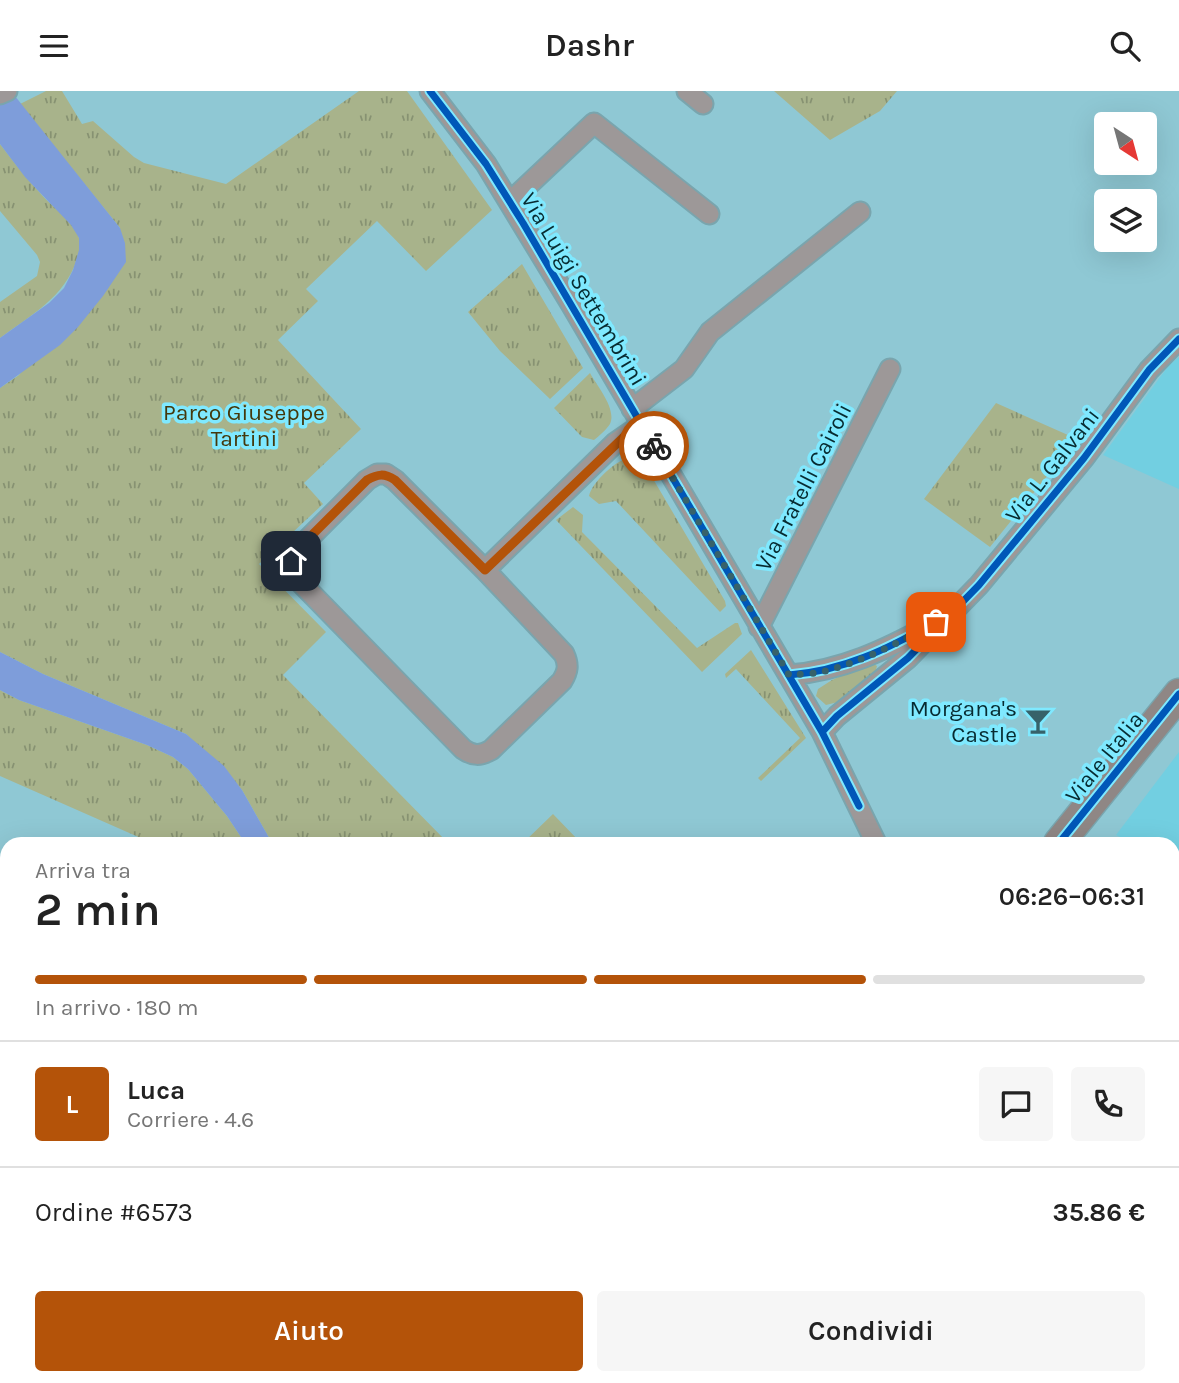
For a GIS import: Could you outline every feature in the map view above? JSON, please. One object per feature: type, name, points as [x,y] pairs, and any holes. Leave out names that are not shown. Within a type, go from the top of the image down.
[{"type":"main road","name":"Viale Italia","points":[[1064,837],[1179,694]]},
{"type":"street","points":[[0,94],[7,91]]},
{"type":"street","name":"Via Luigi Settembrini","points":[[430,91],[486,164],[510,202],[789,675],[822,733],[873,837]]},
{"type":"street","points":[[687,91],[703,104]]},
{"type":"street","points":[[510,202],[594,123],[709,215]]},
{"type":"street","name":"Via Luigi Settembrini","points":[[485,570],[615,443],[684,369],[710,332],[860,212]]},
{"type":"street","name":"Via L. Galvani","points":[[822,733],[837,716],[908,658],[954,612],[1015,544],[1084,458],[1149,370],[1179,339]]},
{"type":"street","name":"Via Fratelli Cairoli","points":[[759,627],[890,369]]},
{"type":"street","points":[[377,474],[386,474],[485,570],[564,654],[568,662],[562,681],[491,750],[471,755],[300,582],[291,561],[294,553],[367,480],[377,474]]},
{"type":"street","points":[[789,675],[819,673],[867,656],[900,642],[954,612]]},
{"type":"shaded area","points":[[0,91],[11,91],[120,228],[125,243],[126,262],[103,296],[60,345],[0,388],[0,338],[49,303],[64,288],[79,250],[79,238],[71,225],[25,177],[0,144]]},
{"type":"shaded area","points":[[1179,357],[1179,489],[1103,455],[1169,365]]},
{"type":"shaded area","points":[[0,652],[43,674],[186,734],[224,766],[242,790],[269,837],[241,837],[188,769],[173,757],[147,745],[19,700],[0,690]]},
{"type":"shaded area","points":[[1179,752],[1179,837],[1116,835]]},
{"type":"green space","name":"Parco Giuseppe Tartini","points":[[46,91],[62,91],[82,124],[93,121],[144,163],[226,184],[359,91],[407,91],[492,210],[426,271],[377,221],[306,289],[318,301],[278,340],[361,429],[304,483],[323,504],[259,564],[326,632],[283,675],[442,837],[269,837],[242,790],[186,734],[43,674],[0,652],[0,388],[19,375],[120,228],[20,104]]},
{"type":"green space","points":[[774,91],[897,91],[880,111],[830,140]]},
{"type":"green space","points":[[0,144],[35,188],[73,226],[79,238],[80,249],[71,272],[55,295],[0,338],[0,302],[37,276],[40,262],[0,211]]},
{"type":"green space","points":[[522,264],[583,368],[550,399],[500,351],[468,312]]},
{"type":"green space","points":[[590,373],[611,412],[610,424],[594,440],[582,437],[554,408]]},
{"type":"green space","points":[[996,403],[1077,439],[990,547],[924,499]]},
{"type":"green space","points":[[631,457],[641,461],[649,472],[725,601],[726,606],[720,612],[616,501],[599,504],[589,496],[606,472]]},
{"type":"green space","points":[[573,507],[583,515],[582,532],[697,648],[735,623],[738,623],[742,634],[702,672],[556,520]]},
{"type":"green space","points":[[751,650],[806,738],[761,781],[758,778],[800,738],[736,669],[726,678],[725,674]]},
{"type":"green space","points":[[867,664],[877,666],[875,673],[838,702],[826,705],[816,696],[818,689],[832,680]]},
{"type":"green space","points":[[0,690],[19,700],[147,745],[173,757],[188,769],[241,837],[138,837],[0,776]]},
{"type":"green space","points":[[553,814],[575,837],[529,837]]},
{"type":"cycle path","points":[[430,91],[486,164],[523,223],[822,732],[859,806]]},
{"type":"cycle path","points":[[822,732],[837,716],[908,658],[979,585],[1084,458],[1149,370],[1179,339]]},
{"type":"cycle path","points":[[789,675],[847,664],[935,622]]},
{"type":"cycle path","points":[[1064,837],[1179,694]]},
{"type":"way so far","points":[[654,446],[789,675],[819,673],[867,656],[936,622]]},
{"type":"place","name":"Morgana's Castle","points":[[1038,721]]},
{"type":"route","points":[[291,561],[294,553],[367,480],[377,474],[386,474],[485,570],[629,432],[641,425],[654,446]]}]
